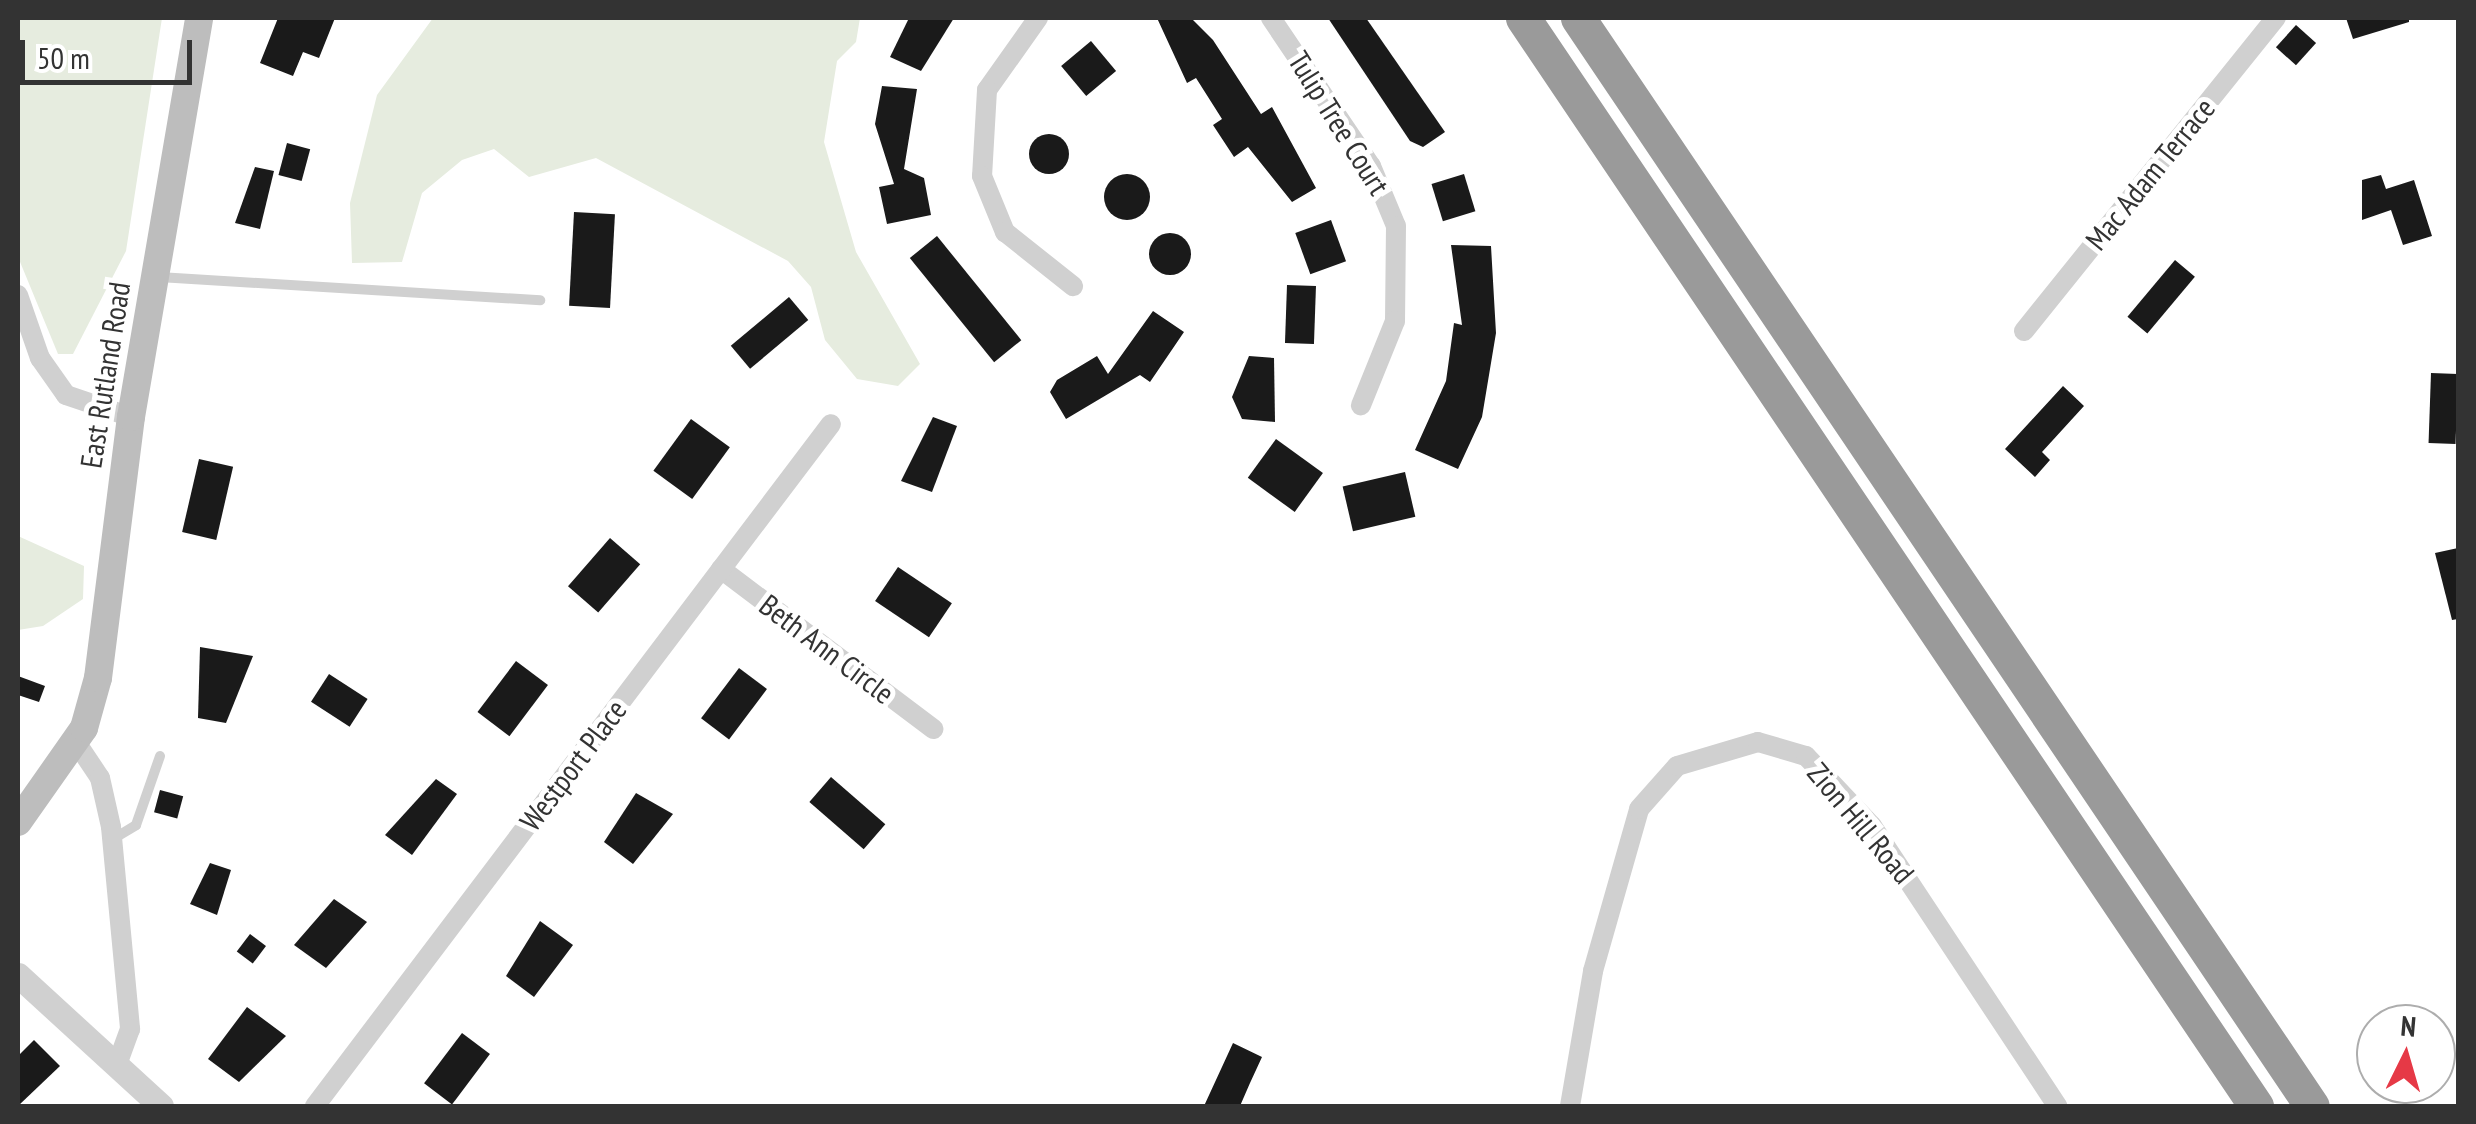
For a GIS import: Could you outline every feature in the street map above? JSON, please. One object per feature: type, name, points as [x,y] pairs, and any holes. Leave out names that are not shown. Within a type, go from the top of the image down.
[{"type":"highway","points":[[1523,18],[2256,1106]]},
{"type":"highway","points":[[1578,18],[2312,1106]]},
{"type":"main road","name":"East Rutland Road","points":[[18,822],[76,742],[98,678],[131,418],[199,18]]},
{"type":"street","points":[[1038,18],[987,90],[980,160],[1005,232],[1072,286]]},
{"type":"street","name":"Tulip Tree Court","points":[[1271,18],[1372,166],[1396,226],[1395,320],[1361,405]]},
{"type":"street","name":"Mac Adam Terrace","points":[[2024,331],[2276,18]]},
{"type":"street","points":[[18,295],[40,358],[66,395],[131,418]]},
{"type":"street","name":"Westport Place","points":[[315,1106],[831,424]]},
{"type":"street","name":"Beth Ann Circle","points":[[721,569],[933,729]]},
{"type":"street","points":[[76,742],[100,778],[112,840],[130,1029],[119,1060]]},
{"type":"street","name":"Zion Hill Road","points":[[1570,1106],[1593,971],[1640,809],[1677,766],[1758,742],[1806,756],[1872,826],[2058,1106]]},
{"type":"street","points":[[18,975],[119,1060],[161,1106]]},
{"type":"lane","points":[[154,276],[540,300]]},
{"type":"lane","points":[[112,840],[136,825],[160,756]]},
{"type":"shaded area","points":[[18,18],[162,18],[126,251],[73,354],[58,354],[18,257]]},
{"type":"shaded area","points":[[433,18],[860,18],[856,42],[837,61],[824,142],[856,252],[920,364],[898,386],[857,379],[825,340],[811,287],[788,261],[596,158],[529,177],[494,149],[462,160],[422,193],[402,262],[352,263],[350,203],[377,95]]},
{"type":"shaded area","points":[[18,536],[84,566],[83,599],[43,626],[18,630]]},
{"type":"building","points":[[278,18],[335,18],[319,58],[303,52],[293,76],[260,63]]},
{"type":"building","points":[[909,18],[954,18],[921,71],[890,57]]},
{"type":"building","points":[[1157,18],[1191,18],[1213,40],[1261,114],[1272,107],[1316,188],[1292,202],[1248,147],[1234,157],[1213,125],[1222,119],[1196,78],[1187,83]]},
{"type":"building","points":[[1328,18],[1366,18],[1445,132],[1423,147],[1410,141]]},
{"type":"building","points":[[2346,18],[2409,18],[2409,22],[2353,39]]},
{"type":"building","points":[[2296,25],[2316,43],[2296,65],[2276,47]]},
{"type":"building","points":[[1091,41],[1116,71],[1086,96],[1061,66]]},
{"type":"building","points":[[882,86],[917,89],[904,169],[924,178],[931,215],[887,224],[879,187],[894,184],[875,124]]},
{"type":"building","points":[[1049,134],[1063,140],[1069,154],[1063,168],[1049,174],[1035,168],[1029,154],[1035,140]]},
{"type":"building","points":[[287,143],[310,149],[302,181],[278,175]]},
{"type":"building","points":[[255,167],[274,171],[260,229],[235,223]]},
{"type":"building","points":[[1127,174],[1143,181],[1150,197],[1143,213],[1127,220],[1111,213],[1104,197],[1111,181]]},
{"type":"building","points":[[1464,174],[1475,211],[1443,221],[1431,184]]},
{"type":"building","points":[[2381,175],[2386,189],[2414,180],[2432,236],[2403,245],[2391,210],[2362,220],[2362,180]]},
{"type":"building","points":[[574,212],[615,214],[610,308],[569,306]]},
{"type":"building","points":[[1331,220],[1346,261],[1310,274],[1295,233]]},
{"type":"building","points":[[1170,233],[1185,239],[1191,254],[1185,269],[1170,275],[1155,269],[1149,254],[1155,239]]},
{"type":"building","points":[[937,236],[1021,340],[994,362],[910,258]]},
{"type":"building","points":[[1451,245],[1491,246],[1496,333],[1482,417],[1458,469],[1415,450],[1446,381],[1454,323],[1462,325]]},
{"type":"building","points":[[2175,260],[2195,277],[2147,333],[2127,317]]},
{"type":"building","points":[[1287,285],[1316,286],[1314,344],[1285,343]]},
{"type":"building","points":[[789,297],[808,320],[750,369],[731,346]]},
{"type":"building","points":[[1153,311],[1184,332],[1150,382],[1140,375],[1066,419],[1050,392],[1057,380],[1097,356],[1108,374]]},
{"type":"building","points":[[1249,356],[1274,358],[1275,422],[1242,419],[1232,397]]},
{"type":"building","points":[[2431,373],[2458,374],[2456,444],[2429,443]]},
{"type":"building","points":[[2063,386],[2084,406],[2042,452],[2050,460],[2035,477],[2005,449]]},
{"type":"building","points":[[933,417],[957,426],[932,492],[901,481]]},
{"type":"building","points":[[691,419],[730,447],[692,499],[653,471]]},
{"type":"building","points":[[1276,439],[1323,473],[1295,512],[1248,478]]},
{"type":"building","points":[[199,459],[233,467],[216,540],[182,532]]},
{"type":"building","points":[[1405,472],[1415,517],[1353,531],[1343,486]]},
{"type":"building","points":[[610,538],[640,564],[598,613],[568,586]]},
{"type":"building","points":[[2458,548],[2458,619],[2452,620],[2435,553]]},
{"type":"building","points":[[898,567],[952,603],[929,637],[875,601]]},
{"type":"building","points":[[200,647],[253,656],[226,723],[198,718]]},
{"type":"building","points":[[516,661],[548,685],[509,736],[477,712]]},
{"type":"building","points":[[739,668],[767,689],[729,739],[701,718]]},
{"type":"building","points":[[329,674],[368,699],[350,727],[311,702]]},
{"type":"building","points":[[18,676],[45,686],[39,702],[18,695]]},
{"type":"building","points":[[831,777],[885,824],[864,849],[809,802]]},
{"type":"building","points":[[436,779],[457,794],[412,855],[385,835]]},
{"type":"building","points":[[160,790],[183,796],[177,818],[154,812]]},
{"type":"building","points":[[636,793],[673,814],[633,864],[604,842]]},
{"type":"building","points":[[210,863],[231,870],[217,915],[190,904]]},
{"type":"building","points":[[334,899],[367,922],[326,968],[294,945]]},
{"type":"building","points":[[540,921],[573,945],[534,997],[506,976]]},
{"type":"building","points":[[250,934],[266,946],[253,964],[237,952]]},
{"type":"building","points":[[247,1007],[286,1036],[239,1082],[208,1059]]},
{"type":"building","points":[[462,1033],[490,1054],[452,1104],[424,1083]]},
{"type":"building","points":[[34,1040],[60,1066],[18,1106],[18,1056]]},
{"type":"building","points":[[1233,1043],[1262,1057],[1240,1106],[1204,1106]]}]
